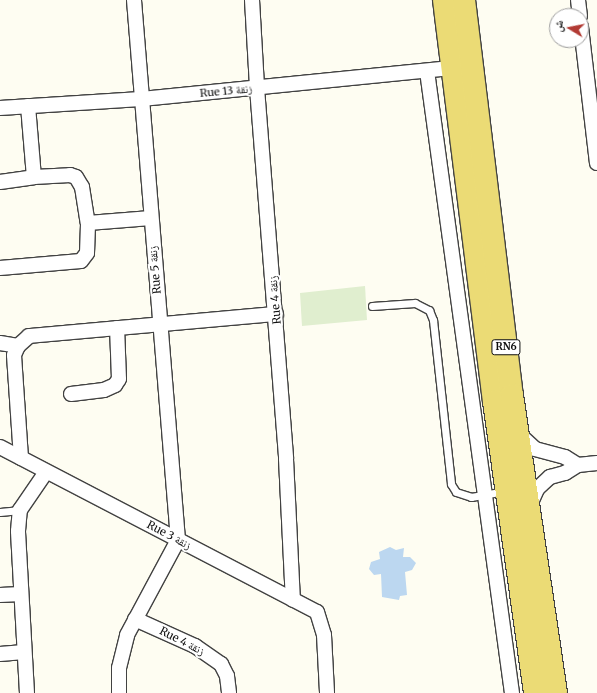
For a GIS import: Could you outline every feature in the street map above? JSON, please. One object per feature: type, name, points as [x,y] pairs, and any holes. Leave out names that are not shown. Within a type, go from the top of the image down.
[{"type":"main road","name":"RN6","points":[[444,0],[496,492],[535,693]]},
{"type":"main road","name":"RN6","points":[[464,0],[517,432],[556,693]]},
{"type":"street","name":"Rue 5 زنقة","points":[[134,0],[178,540]]},
{"type":"street","name":"Rue 4 زنقة","points":[[252,0],[257,88],[276,314],[293,600]]},
{"type":"street","points":[[583,48],[597,162]]},
{"type":"street","name":"Rue 13 زنقة","points":[[0,108],[141,99],[451,68]]},
{"type":"street","points":[[427,71],[496,492],[512,693]]},
{"type":"street","points":[[28,106],[34,177]]},
{"type":"street","points":[[0,182],[34,177],[70,175],[79,180],[88,223],[87,253],[84,260],[74,263],[0,268]]},
{"type":"street","points":[[88,223],[151,218]]},
{"type":"street","points":[[21,458],[14,368],[18,346],[29,336],[276,314]]},
{"type":"street","points":[[71,394],[104,390],[115,385],[119,379],[117,328]]},
{"type":"street","points":[[0,343],[18,346]]},
{"type":"street","points":[[517,432],[536,449],[565,457],[578,465]]},
{"type":"street","name":"Rue 3 زنقة","points":[[0,447],[317,612],[324,635],[327,693]]},
{"type":"street","points":[[529,518],[530,503],[541,484],[578,465],[597,463]]},
{"type":"street","points":[[27,693],[18,531],[20,510],[46,472]]},
{"type":"street","points":[[119,693],[122,649],[135,619],[178,540]]},
{"type":"street","points":[[0,595],[22,594]]},
{"type":"street","name":"Rue 4 زنقة","points":[[135,619],[195,646],[221,664],[227,676],[228,693]]},
{"type":"street","points":[[0,654],[24,652]]},
{"type":"lane","points":[[372,306],[415,303],[429,310],[433,320],[451,484],[463,496],[472,497],[496,492]]},
{"type":"lane","points":[[0,512],[20,510]]},
{"type":"green space","points":[[365,286],[367,320],[302,326],[300,293]]},
{"type":"water","points":[[390,547],[396,550],[404,548],[403,557],[410,557],[416,563],[412,570],[405,572],[407,595],[400,596],[399,600],[382,597],[381,574],[374,575],[369,569],[371,562],[380,559],[379,552]]}]
